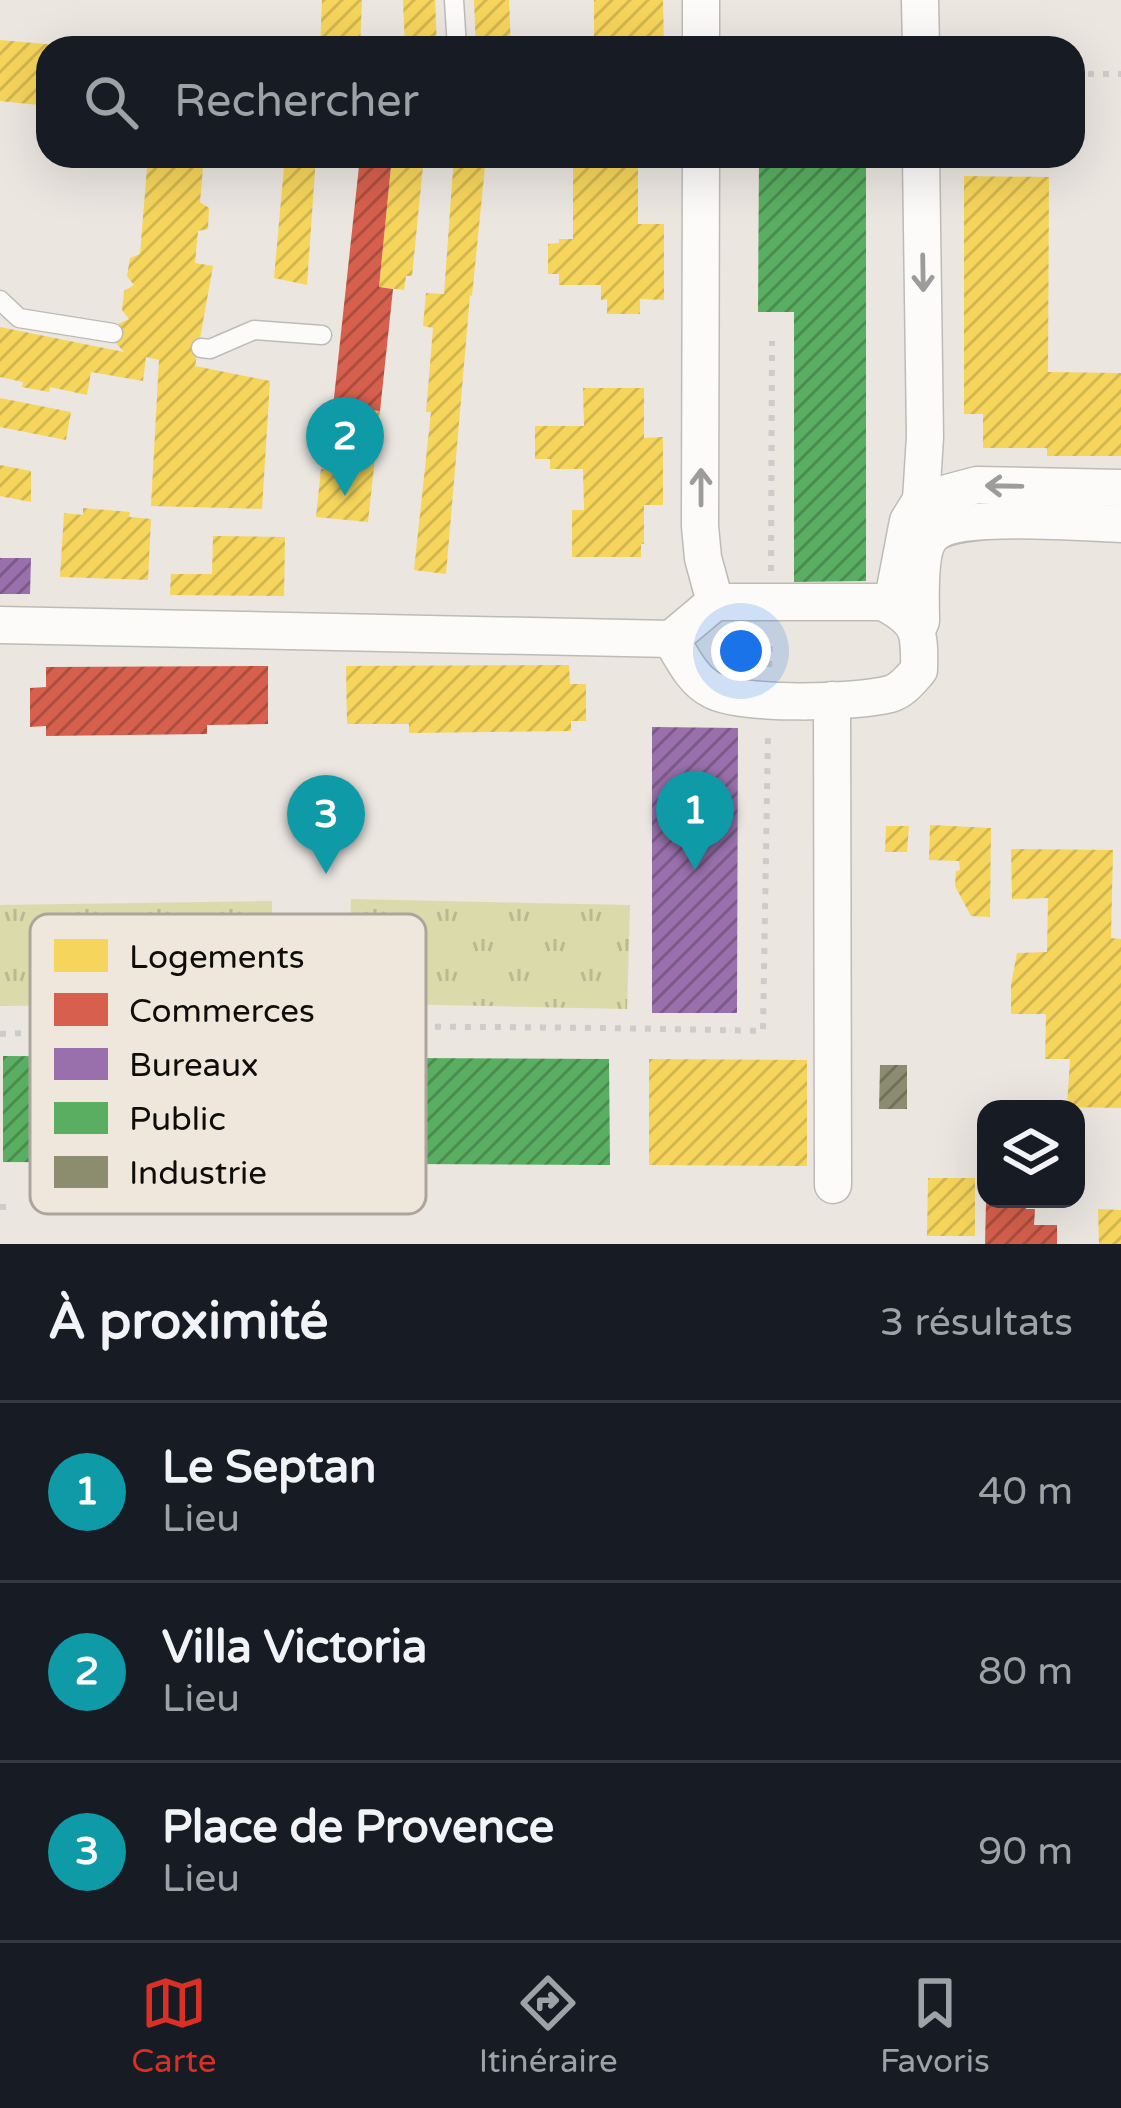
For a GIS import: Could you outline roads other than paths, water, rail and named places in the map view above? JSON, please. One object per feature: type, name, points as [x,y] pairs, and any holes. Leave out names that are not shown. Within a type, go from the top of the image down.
[{"type":"street","points":[[701,0],[701,36]]},
{"type":"street","points":[[920,0],[920,36]]},
{"type":"street","points":[[701,168],[700,526],[716,602]]},
{"type":"street","points":[[883,602],[894,594],[908,521],[921,500],[925,437],[922,168]]},
{"type":"street","points":[[921,500],[976,485],[1121,488]]},
{"type":"street","points":[[671,639],[690,670],[712,690],[729,697],[832,700],[896,693],[919,670],[923,553],[930,537],[941,529],[989,520],[1121,524]]},
{"type":"street","points":[[0,625],[671,639],[716,602],[883,602],[907,615],[917,630]]},
{"type":"street","points":[[832,700],[833,1185]]},
{"type":"lane","points":[[454,0],[456,36]]},
{"type":"lane","points":[[0,300],[19,318],[113,333]]},
{"type":"lane","points":[[202,348],[254,330],[322,334]]},
{"type":"place","name":"Villa Victoria","points":[[345,496]]},
{"type":"place","name":"Le Septan","points":[[695,870]]},
{"type":"place","name":"Place de Provence","points":[[326,874]]}]
